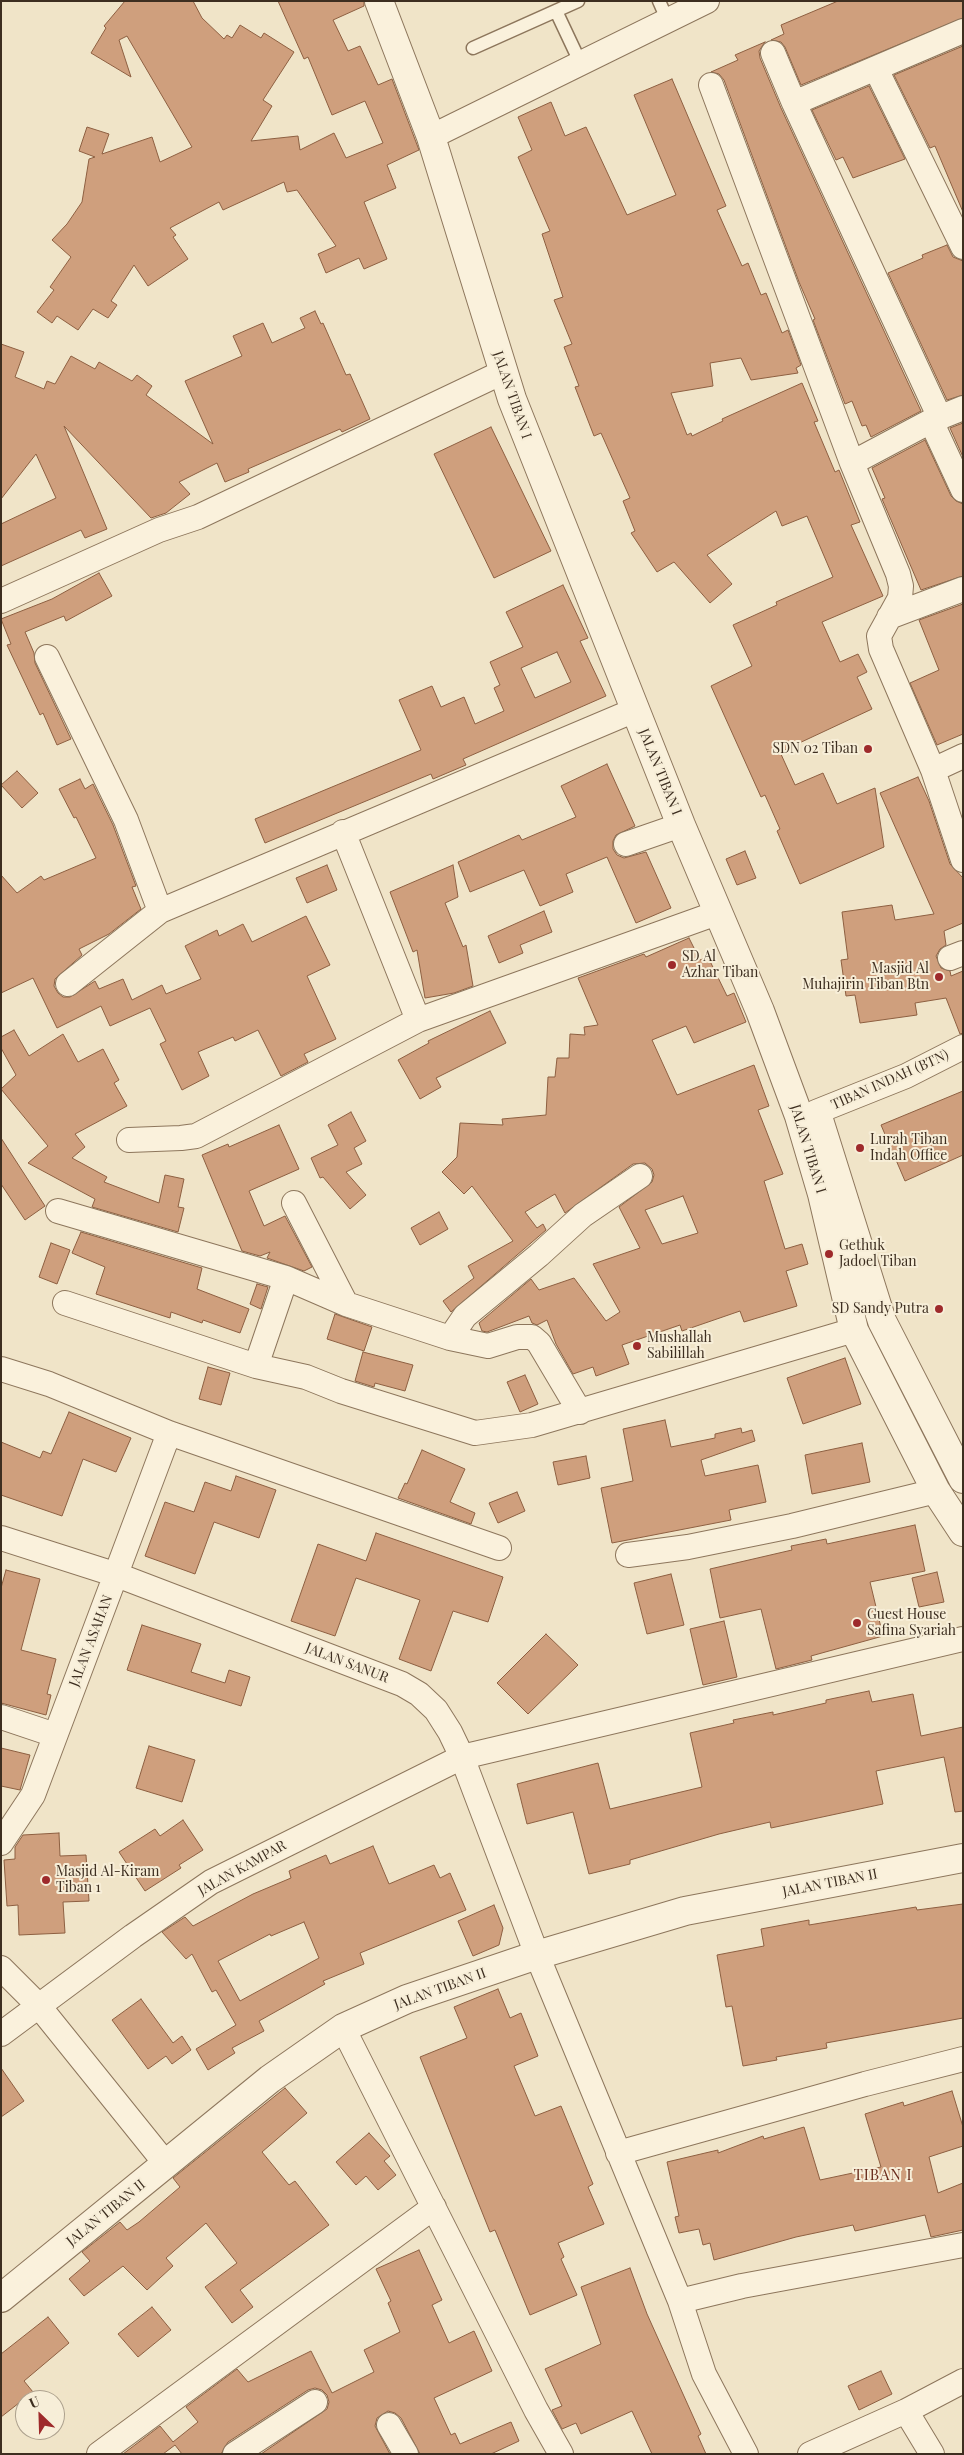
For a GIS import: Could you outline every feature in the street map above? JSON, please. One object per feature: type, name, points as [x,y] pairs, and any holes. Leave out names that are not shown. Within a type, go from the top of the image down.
[{"type":"street","name":"JALAN TIBAN I","points":[[379,1],[431,137],[512,399],[717,914],[760,1011],[799,1116],[822,1194],[854,1330],[936,1490],[963,1532]]},
{"type":"street","name":"JALAN TIBAN I","points":[[392,1],[443,131],[521,381],[729,909],[816,1112],[882,1322],[963,1479]]},
{"type":"street","points":[[443,131],[580,62],[663,10],[708,1]]},
{"type":"street","points":[[794,103],[963,31]]},
{"type":"street","points":[[773,53],[936,420],[963,490]]},
{"type":"street","points":[[876,69],[963,247]]},
{"type":"street","points":[[711,85],[852,463],[901,586],[900,598],[879,636],[881,649],[933,770],[963,860]]},
{"type":"street","points":[[1,601],[159,530],[198,517],[503,372]]},
{"type":"street","points":[[852,463],[963,408]]},
{"type":"street","points":[[889,618],[963,588]]},
{"type":"street","points":[[47,657],[126,820],[160,911]]},
{"type":"street","points":[[68,984],[160,911],[635,710]]},
{"type":"street","points":[[933,770],[963,756]]},
{"type":"street","points":[[626,844],[681,825]]},
{"type":"street","points":[[343,832],[418,1020]]},
{"type":"street","points":[[128,1140],[196,1136],[418,1020],[717,914]]},
{"type":"street","name":"TIBAN INDAH (BTN)","points":[[816,1112],[906,1076],[963,1047]]},
{"type":"street","points":[[450,1338],[465,1316],[528,1264],[582,1215],[640,1176]]},
{"type":"street","points":[[294,1203],[346,1304]]},
{"type":"street","points":[[58,1211],[286,1278],[346,1304],[450,1338],[488,1346],[517,1337],[532,1337],[538,1343],[580,1412]]},
{"type":"street","points":[[256,1366],[286,1278]]},
{"type":"street","points":[[65,1303],[256,1366],[306,1377],[340,1391],[475,1433],[532,1425],[580,1412],[882,1322]]},
{"type":"street","points":[[1,1369],[49,1384],[169,1434],[499,1548]]},
{"type":"street","name":"JALAN ASAHAN","points":[[1,1843],[33,1794],[169,1434]]},
{"type":"street","points":[[628,1555],[688,1547],[792,1526],[936,1490]]},
{"type":"street","name":"JALAN SANUR","points":[[1,1538],[117,1575],[402,1684],[419,1694],[436,1710],[450,1732],[462,1757],[537,1954],[680,2300],[704,2374],[746,2454]]},
{"type":"street","name":"JALAN KAMPAR","points":[[1,2034],[38,2005],[211,1882],[462,1757],[963,1639]]},
{"type":"street","points":[[1,1717],[55,1735]]},
{"type":"street","name":"JALAN TIBAN II","points":[[1,2298],[270,2079],[343,2028],[407,1999],[537,1954],[685,1911],[963,1858]]},
{"type":"street","points":[[1,1968],[38,2005],[166,2164]]},
{"type":"street","points":[[343,2028],[536,2410],[561,2454]]},
{"type":"street","points":[[618,2153],[865,2084],[963,2059]]},
{"type":"street","points":[[99,2454],[434,2207]]},
{"type":"street","points":[[680,2300],[742,2286],[963,2245]]},
{"type":"street","points":[[810,2454],[906,2411],[963,2381]]},
{"type":"street","points":[[235,2454],[315,2402]]},
{"type":"street","points":[[906,2411],[932,2454]]},
{"type":"street","points":[[389,2424],[406,2454]]},
{"type":"lane","points":[[473,48],[578,1]]},
{"type":"lane","points":[[556,11],[580,62]]},
{"type":"building","points":[[125,1],[193,1],[202,18],[224,39],[227,35],[232,38],[240,25],[261,38],[264,33],[294,52],[263,100],[272,106],[251,141],[298,136],[300,150],[334,133],[346,158],[383,143],[365,101],[332,115],[308,57],[304,59],[278,1],[364,1],[364,6],[333,20],[348,51],[360,46],[378,85],[392,79],[419,150],[387,165],[396,188],[364,202],[387,259],[364,269],[359,258],[326,273],[318,254],[336,246],[297,190],[287,192],[284,182],[223,210],[219,202],[170,228],[176,235],[173,237],[188,259],[148,286],[134,265],[111,301],[117,305],[108,318],[93,309],[78,330],[57,316],[52,323],[37,312],[54,290],[50,287],[71,257],[52,240],[67,224],[82,202],[89,159],[95,157],[79,151],[87,127],[109,134],[102,154],[152,137],[160,162],[192,147],[127,36],[119,40],[131,77],[91,53],[106,28],[104,26]]},
{"type":"building","points":[[838,1],[963,1],[963,18],[801,85],[785,47],[781,42],[771,40],[784,34],[781,25]]},
{"type":"building","points":[[765,42],[759,51],[760,58],[781,108],[921,411],[871,437],[866,425],[862,426],[852,401],[845,404],[813,320],[815,319],[799,282],[724,80],[719,74],[711,72],[738,60],[735,55]]},
{"type":"building","points":[[963,46],[963,212],[935,146],[930,148],[894,75]]},
{"type":"building","points":[[672,79],[726,206],[717,210],[742,266],[748,263],[761,295],[766,293],[782,333],[788,330],[801,365],[796,368],[798,373],[751,380],[741,358],[710,363],[713,386],[671,393],[687,435],[691,433],[692,436],[723,421],[722,419],[802,383],[818,421],[814,422],[835,472],[839,470],[860,522],[851,525],[883,596],[822,622],[840,662],[858,654],[867,672],[857,677],[872,709],[780,752],[795,785],[823,773],[837,804],[875,788],[884,847],[800,884],[777,831],[780,829],[765,795],[761,797],[711,686],[752,666],[733,625],[777,605],[776,602],[833,577],[807,516],[782,526],[776,511],[707,555],[732,584],[710,603],[674,562],[657,572],[631,533],[635,531],[623,501],[630,498],[601,433],[594,436],[575,387],[579,386],[564,347],[572,344],[554,300],[563,297],[542,234],[550,231],[518,157],[532,150],[518,117],[551,102],[565,136],[586,127],[627,215],[676,195],[634,95]]},
{"type":"building","points":[[869,86],[905,159],[853,178],[843,157],[836,160],[812,110]]},
{"type":"building","points":[[947,245],[953,257],[963,261],[963,395],[947,400],[888,273],[923,258],[922,255]]},
{"type":"building","points":[[315,311],[321,324],[323,323],[346,375],[350,374],[370,419],[342,432],[340,429],[280,455],[248,469],[249,472],[225,482],[217,463],[179,482],[190,494],[166,513],[151,518],[64,426],[107,529],[85,538],[81,530],[1,566],[1,524],[56,498],[36,454],[1,499],[1,344],[24,352],[15,377],[44,389],[47,381],[55,384],[71,356],[95,369],[99,362],[132,381],[137,375],[152,386],[146,395],[213,444],[185,381],[242,356],[233,336],[263,323],[272,343],[305,328],[300,318]]},
{"type":"building","points":[[963,423],[963,457],[950,428]]},
{"type":"building","points":[[491,427],[551,551],[494,578],[434,454]]},
{"type":"building","points":[[925,440],[951,496],[963,504],[963,576],[921,590],[882,499],[885,498],[872,468]]},
{"type":"building","points":[[99,573],[112,596],[66,621],[64,616],[25,632],[34,653],[35,663],[71,739],[57,745],[43,713],[40,715],[7,645],[11,644],[1,619],[52,599]]},
{"type":"building","points":[[563,585],[588,638],[580,641],[606,696],[463,759],[466,765],[433,779],[431,774],[265,843],[255,819],[421,750],[399,700],[432,686],[441,707],[464,697],[475,724],[504,711],[494,688],[500,685],[490,662],[523,647],[506,612]],"holes":[[[557,652],[571,682],[535,698],[521,668]]]},
{"type":"building","points":[[963,604],[963,734],[937,745],[910,683],[939,670],[919,620]]},
{"type":"building","points":[[607,764],[635,826],[616,835],[613,841],[613,849],[617,855],[624,858],[646,852],[671,908],[636,923],[607,857],[566,874],[573,892],[540,906],[524,870],[470,892],[458,862],[519,835],[522,840],[576,817],[561,786]]},
{"type":"building","points":[[17,771],[38,793],[22,808],[1,785]]},
{"type":"building","points":[[918,777],[929,801],[950,864],[963,878],[963,923],[944,931],[946,945],[940,949],[936,956],[941,968],[950,971],[951,976],[963,971],[963,1033],[960,1034],[946,998],[915,1003],[917,1015],[860,1023],[855,995],[846,996],[841,960],[848,959],[842,912],[892,905],[895,920],[934,914],[880,793]]},
{"type":"building","points":[[80,779],[85,789],[93,784],[113,825],[136,886],[132,887],[141,909],[109,934],[79,949],[82,955],[55,979],[54,986],[58,993],[63,997],[70,997],[95,981],[99,989],[123,979],[132,1000],[162,985],[166,994],[201,979],[185,946],[217,930],[219,936],[243,924],[252,942],[306,916],[330,965],[307,976],[336,1039],[304,1054],[308,1062],[281,1076],[258,1030],[235,1041],[233,1037],[198,1052],[209,1076],[182,1090],[160,1044],[166,1041],[150,1008],[110,1026],[101,1006],[57,1028],[33,978],[1,993],[1,875],[17,893],[41,876],[44,880],[96,858],[76,817],[74,818],[59,789]]},
{"type":"building","points":[[745,851],[756,878],[737,885],[726,859]]},
{"type":"building","points":[[327,865],[337,890],[307,903],[296,878]]},
{"type":"building","points":[[453,865],[458,897],[445,903],[463,947],[466,945],[473,986],[454,993],[425,998],[417,950],[413,952],[390,892]]},
{"type":"building","points":[[544,911],[552,932],[520,945],[523,953],[499,963],[488,936]]},
{"type":"building","points":[[689,938],[700,960],[708,957],[727,996],[734,993],[746,1022],[694,1043],[686,1026],[652,1040],[677,1095],[754,1065],[769,1106],[758,1110],[783,1174],[764,1181],[785,1249],[802,1244],[808,1264],[786,1271],[797,1306],[744,1322],[740,1311],[682,1331],[680,1325],[622,1345],[629,1364],[596,1376],[593,1367],[573,1374],[556,1344],[547,1320],[537,1325],[532,1323],[529,1316],[487,1332],[482,1331],[479,1323],[531,1279],[539,1290],[574,1278],[606,1321],[620,1312],[593,1264],[640,1248],[619,1207],[652,1182],[654,1175],[652,1169],[645,1163],[633,1164],[565,1213],[555,1194],[525,1212],[537,1228],[543,1224],[546,1230],[451,1312],[443,1301],[474,1278],[468,1266],[513,1241],[472,1186],[464,1194],[442,1172],[457,1157],[460,1123],[503,1125],[502,1119],[546,1115],[548,1077],[555,1077],[557,1058],[569,1058],[570,1034],[585,1035],[584,1027],[598,1025],[578,978],[644,954],[646,957]],"holes":[[[683,1196],[698,1233],[662,1244],[645,1210]]]},
{"type":"building","points":[[490,1011],[506,1043],[436,1078],[441,1087],[420,1099],[398,1060],[429,1043],[428,1041]]},
{"type":"building","points":[[14,1030],[29,1056],[63,1034],[78,1062],[103,1049],[119,1080],[114,1083],[127,1106],[75,1134],[85,1147],[72,1158],[107,1177],[104,1182],[159,1203],[165,1175],[184,1179],[178,1207],[184,1208],[178,1232],[92,1207],[95,1199],[28,1163],[48,1146],[1,1089],[16,1075],[1,1048],[1,1037]]},
{"type":"building","points":[[963,1091],[963,1155],[905,1181],[881,1125]]},
{"type":"building","points":[[351,1112],[366,1141],[354,1148],[362,1164],[346,1172],[366,1195],[350,1209],[323,1177],[320,1178],[311,1158],[338,1145],[328,1125]]},
{"type":"building","points":[[279,1125],[299,1169],[249,1191],[264,1226],[285,1216],[312,1267],[304,1271],[267,1258],[270,1252],[260,1256],[242,1251],[202,1155],[228,1144],[229,1147]]},
{"type":"building","points":[[1,1138],[45,1206],[25,1220],[1,1184]]},
{"type":"building","points":[[439,1212],[448,1229],[420,1245],[411,1228]]},
{"type":"building","points":[[81,1232],[202,1268],[197,1289],[249,1309],[240,1333],[203,1320],[202,1323],[171,1312],[170,1318],[96,1294],[105,1267],[72,1253]]},
{"type":"building","points":[[51,1243],[70,1250],[57,1284],[39,1277]]},
{"type":"building","points":[[257,1284],[268,1287],[261,1309],[250,1304]]},
{"type":"building","points":[[335,1314],[372,1327],[364,1351],[327,1339]]},
{"type":"building","points":[[363,1352],[413,1365],[405,1391],[375,1383],[374,1387],[355,1381]]},
{"type":"building","points":[[845,1358],[861,1404],[803,1424],[787,1378]]},
{"type":"building","points":[[208,1367],[230,1373],[221,1405],[199,1399]]},
{"type":"building","points":[[525,1375],[538,1404],[520,1412],[507,1382]]},
{"type":"building","points":[[69,1412],[131,1438],[116,1472],[83,1459],[62,1516],[1,1495],[1,1442],[40,1458],[43,1451],[51,1454]]},
{"type":"building","points":[[665,1420],[671,1447],[715,1438],[715,1434],[741,1428],[742,1433],[752,1430],[755,1441],[701,1460],[705,1476],[758,1465],[766,1502],[729,1510],[731,1520],[612,1543],[601,1488],[633,1481],[623,1429]]},
{"type":"building","points":[[862,1443],[870,1482],[812,1494],[805,1455]]},
{"type":"building","points":[[422,1450],[465,1469],[450,1502],[475,1513],[471,1524],[398,1498],[405,1483],[407,1484]]},
{"type":"building","points":[[586,1456],[590,1478],[558,1485],[553,1462]]},
{"type":"building","points":[[236,1476],[276,1490],[259,1538],[214,1522],[195,1574],[145,1556],[165,1502],[194,1512],[205,1482],[231,1491]]},
{"type":"building","points":[[517,1492],[525,1511],[498,1523],[489,1503]]},
{"type":"building","points":[[915,1525],[925,1571],[870,1582],[883,1636],[811,1656],[812,1660],[776,1669],[761,1609],[720,1618],[710,1569],[792,1550],[791,1546],[826,1539],[827,1544]]},
{"type":"building","points":[[376,1533],[503,1577],[488,1622],[453,1611],[431,1671],[399,1659],[420,1600],[356,1578],[335,1636],[291,1621],[318,1544],[366,1561]]},
{"type":"building","points":[[6,1570],[40,1579],[21,1650],[56,1659],[47,1694],[51,1695],[46,1715],[1,1703],[1,1588]]},
{"type":"building","points":[[937,1572],[944,1602],[919,1607],[912,1578]]},
{"type":"building","points":[[671,1574],[684,1625],[647,1634],[634,1583]]},
{"type":"building","points":[[724,1621],[737,1677],[703,1685],[690,1629]]},
{"type":"building","points":[[142,1625],[201,1644],[191,1672],[225,1683],[229,1670],[250,1677],[241,1706],[127,1670]]},
{"type":"building","points":[[546,1634],[578,1665],[528,1714],[497,1683]]},
{"type":"building","points":[[869,1691],[872,1702],[913,1694],[921,1736],[963,1727],[963,1811],[955,1812],[944,1757],[876,1771],[883,1804],[771,1828],[770,1822],[719,1834],[630,1860],[630,1864],[589,1874],[573,1812],[527,1824],[517,1784],[598,1763],[610,1809],[702,1787],[690,1733],[734,1723],[733,1720],[773,1712],[773,1715],[826,1703],[826,1700]]},
{"type":"building","points":[[149,1746],[195,1760],[182,1802],[136,1788]]},
{"type":"building","points":[[1,1748],[30,1755],[20,1790],[1,1786]]},
{"type":"building","points":[[183,1820],[203,1850],[179,1865],[181,1868],[145,1891],[119,1852],[155,1829],[160,1836]]},
{"type":"building","name":"Masjid Al-Kiram Tiban 1","points":[[59,1833],[60,1856],[86,1855],[89,1901],[63,1902],[65,1933],[19,1935],[18,1905],[7,1906],[4,1860],[15,1859],[15,1847],[23,1835]]},
{"type":"building","points":[[373,1846],[389,1884],[434,1865],[440,1878],[450,1873],[466,1910],[360,1953],[364,1964],[323,1981],[325,1984],[259,2021],[264,2031],[232,2048],[235,2053],[208,2070],[196,2049],[236,2025],[216,1990],[212,1992],[192,1954],[186,1959],[162,1932],[185,1917],[193,1926],[253,1894],[291,1878],[289,1871],[326,1855],[330,1864]],"holes":[[[304,1922],[319,1958],[240,2001],[218,1961],[270,1934],[271,1936]]]},
{"type":"building","points":[[963,1904],[963,2018],[826,2043],[827,2048],[776,2057],[777,2060],[743,2066],[732,2006],[726,2007],[717,1955],[764,1946],[761,1929],[809,1920],[809,1925],[916,1907],[917,1910]]},
{"type":"building","points":[[494,1905],[503,1928],[499,1945],[473,1956],[458,1921]]},
{"type":"building","points":[[498,1989],[510,2018],[521,2013],[538,2056],[514,2066],[535,2116],[561,2106],[593,2184],[588,2187],[604,2224],[558,2243],[564,2257],[561,2259],[577,2295],[530,2315],[495,2230],[490,2232],[420,2057],[467,2038],[454,2007]]},
{"type":"building","points":[[141,1999],[173,2043],[182,2036],[191,2050],[172,2064],[166,2056],[148,2069],[112,2020]]},
{"type":"building","points":[[1,2068],[24,2101],[1,2117]]},
{"type":"building","points":[[285,2088],[307,2113],[262,2152],[289,2185],[295,2181],[329,2225],[240,2290],[253,2307],[232,2323],[205,2287],[237,2263],[206,2223],[166,2258],[173,2266],[147,2290],[123,2266],[84,2296],[69,2279],[90,2261],[82,2252],[120,2222],[127,2230],[139,2222],[180,2187],[173,2178]]},
{"type":"building","points":[[952,2091],[963,2127],[963,2146],[929,2157],[938,2193],[963,2183],[963,2230],[931,2237],[925,2215],[855,2231],[853,2225],[796,2237],[714,2260],[710,2243],[703,2245],[699,2229],[679,2233],[675,2217],[679,2216],[667,2162],[718,2150],[718,2153],[763,2136],[764,2139],[804,2127],[820,2180],[881,2167],[865,2114],[903,2102],[904,2106]]},
{"type":"building","points":[[369,2133],[390,2156],[384,2161],[396,2175],[378,2190],[366,2176],[356,2185],[336,2162]]},
{"type":"building","points":[[419,2250],[442,2300],[432,2305],[449,2343],[474,2331],[492,2371],[434,2398],[451,2435],[455,2433],[460,2444],[511,2422],[519,2441],[491,2454],[420,2454],[401,2418],[395,2413],[388,2411],[377,2418],[375,2426],[390,2454],[261,2454],[327,2409],[329,2402],[327,2395],[322,2390],[315,2388],[308,2390],[228,2442],[221,2454],[182,2454],[175,2445],[163,2454],[123,2454],[160,2426],[173,2442],[198,2422],[186,2407],[237,2369],[248,2382],[311,2351],[332,2393],[374,2372],[364,2350],[400,2332],[388,2303],[391,2301],[376,2269]]},
{"type":"building","points":[[630,2268],[647,2314],[701,2434],[698,2436],[706,2454],[652,2454],[632,2411],[581,2434],[576,2423],[562,2429],[552,2410],[562,2406],[545,2369],[601,2344],[581,2287]]},
{"type":"building","points":[[152,2307],[171,2330],[138,2357],[118,2334]]},
{"type":"building","points":[[48,2317],[69,2343],[24,2381],[31,2390],[15,2390],[15,2406],[1,2417],[1,2354]]},
{"type":"building","points":[[881,2371],[892,2394],[859,2410],[848,2386]]},
{"type":"place","name":"SDN 02 Tiban","points":[[868,749]]},
{"type":"place","name":"SD Al Azhar Tiban","points":[[672,965]]},
{"type":"place","name":"Masjid Al Muhajirin Tiban Btn","points":[[939,977]]},
{"type":"place","name":"Lurah Tiban Indah Office","points":[[860,1148]]},
{"type":"place","name":"Gethuk Jadoel Tiban","points":[[829,1254]]},
{"type":"place","name":"SD Sandy Putra","points":[[939,1309]]},
{"type":"place","name":"Mushallah Sabilillah","points":[[637,1346]]},
{"type":"place","name":"Guest House Safina Syariah","points":[[857,1623]]},
{"type":"place","name":"Masjid Al-Kiram Tiban 1","points":[[46,1880]]},
{"type":"district","name":"TIBAN I","points":[[883,2175]]}]
